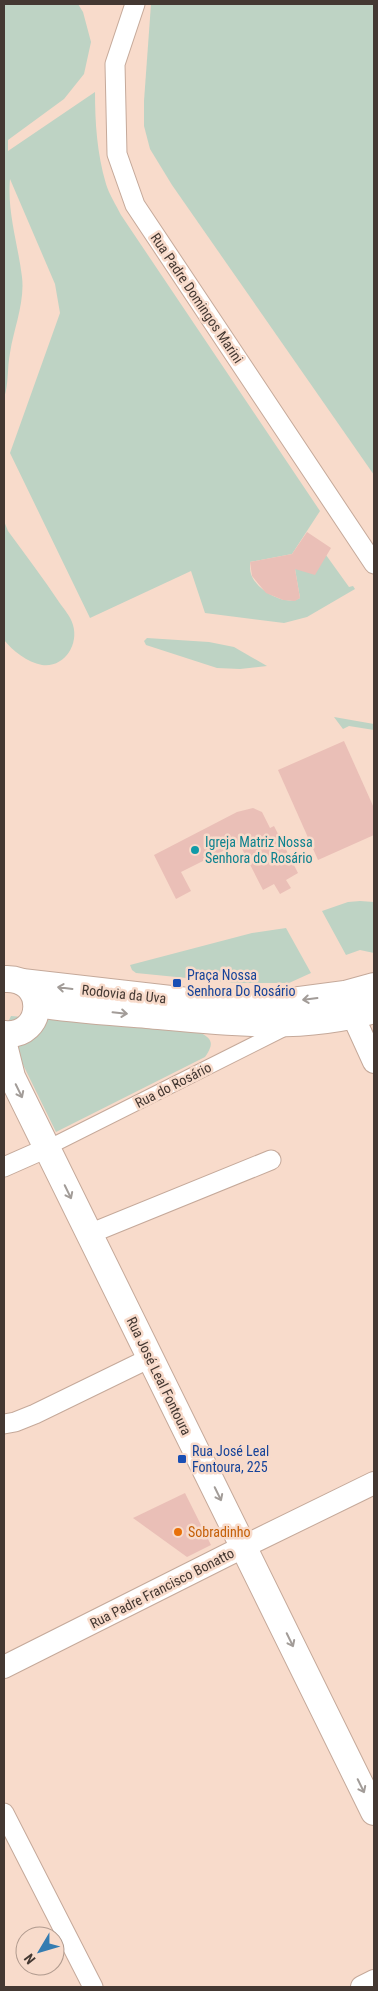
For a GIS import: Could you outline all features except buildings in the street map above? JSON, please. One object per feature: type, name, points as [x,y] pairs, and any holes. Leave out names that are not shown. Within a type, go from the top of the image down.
[{"type":"main road","points":[[4,1034],[19,1033],[27,1028],[36,1013],[37,1004],[35,995],[30,988],[9,979]]},
{"type":"main road","name":"Rodovia da Uva","points":[[9,979],[218,1003],[357,1007]]},
{"type":"main road","name":"Rodovia da Uva","points":[[37,1004],[214,1022],[251,1024],[298,1022],[357,1007],[374,986]]},
{"type":"main road","name":"Rua José Leal Fontoura","points":[[4,1045],[12,1077],[374,1812]]},
{"type":"street","name":"Rua Padre Domingos Marini","points":[[135,4],[115,64],[116,154],[135,205],[374,564]]},
{"type":"street","points":[[357,1007],[374,1062]]},
{"type":"street","name":"Rua do Rosário","points":[[47,1148],[298,1022]]},
{"type":"street","points":[[4,1167],[47,1148]]},
{"type":"street","points":[[89,1234],[271,1160]]},
{"type":"street","points":[[4,1424],[15,1422],[34,1414],[150,1358]]},
{"type":"street","name":"Rua Padre Francisco Bonatto","points":[[4,1667],[243,1546],[374,1483]]},
{"type":"street","points":[[4,1813],[93,1987]]},
{"type":"street","points":[[362,1987],[374,1981]]},
{"type":"green space","points":[[4,4],[78,4],[83,12],[91,42],[84,74],[64,99],[8,140],[8,151],[95,92],[96,127],[100,161],[107,188],[121,215],[320,511],[292,554],[250,562],[254,580],[265,591],[279,599],[294,600],[300,598],[295,569],[326,555],[349,587],[353,586],[355,589],[307,617],[284,623],[205,613],[191,571],[90,618],[10,453],[60,313],[55,284],[10,179],[11,216],[23,286],[21,305],[10,353],[7,387],[4,398]]},
{"type":"green space","points":[[151,4],[374,4],[374,475],[172,185],[150,149],[144,126],[144,101]]},
{"type":"green space","points":[[4,521],[8,531],[72,622],[74,640],[72,647],[68,654],[57,663],[42,665],[26,659],[4,640]]},
{"type":"green space","points":[[147,638],[209,642],[234,647],[267,666],[240,669],[217,668],[146,645],[144,641]]},
{"type":"green space","points":[[334,717],[374,724],[374,730],[349,726],[343,729]]},
{"type":"green space","points":[[348,902],[374,902],[374,953],[360,950],[346,955],[322,911]]},
{"type":"green space","points":[[286,928],[311,973],[289,983],[237,983],[136,973],[130,965],[252,933]]},
{"type":"green space","points":[[11,1016],[199,1032],[207,1037],[211,1045],[205,1057],[56,1132],[5,1028]]},
{"type":"place","name":"Igreja Matriz Nossa Senhora do Rosário","points":[[195,850]]},
{"type":"place","name":"Praça Nossa Senhora Do Rosário","points":[[177,983]]},
{"type":"place","name":"Rua José Leal Fontoura, 225","points":[[182,1459]]},
{"type":"place","name":"Sobradinho","points":[[178,1532]]}]
